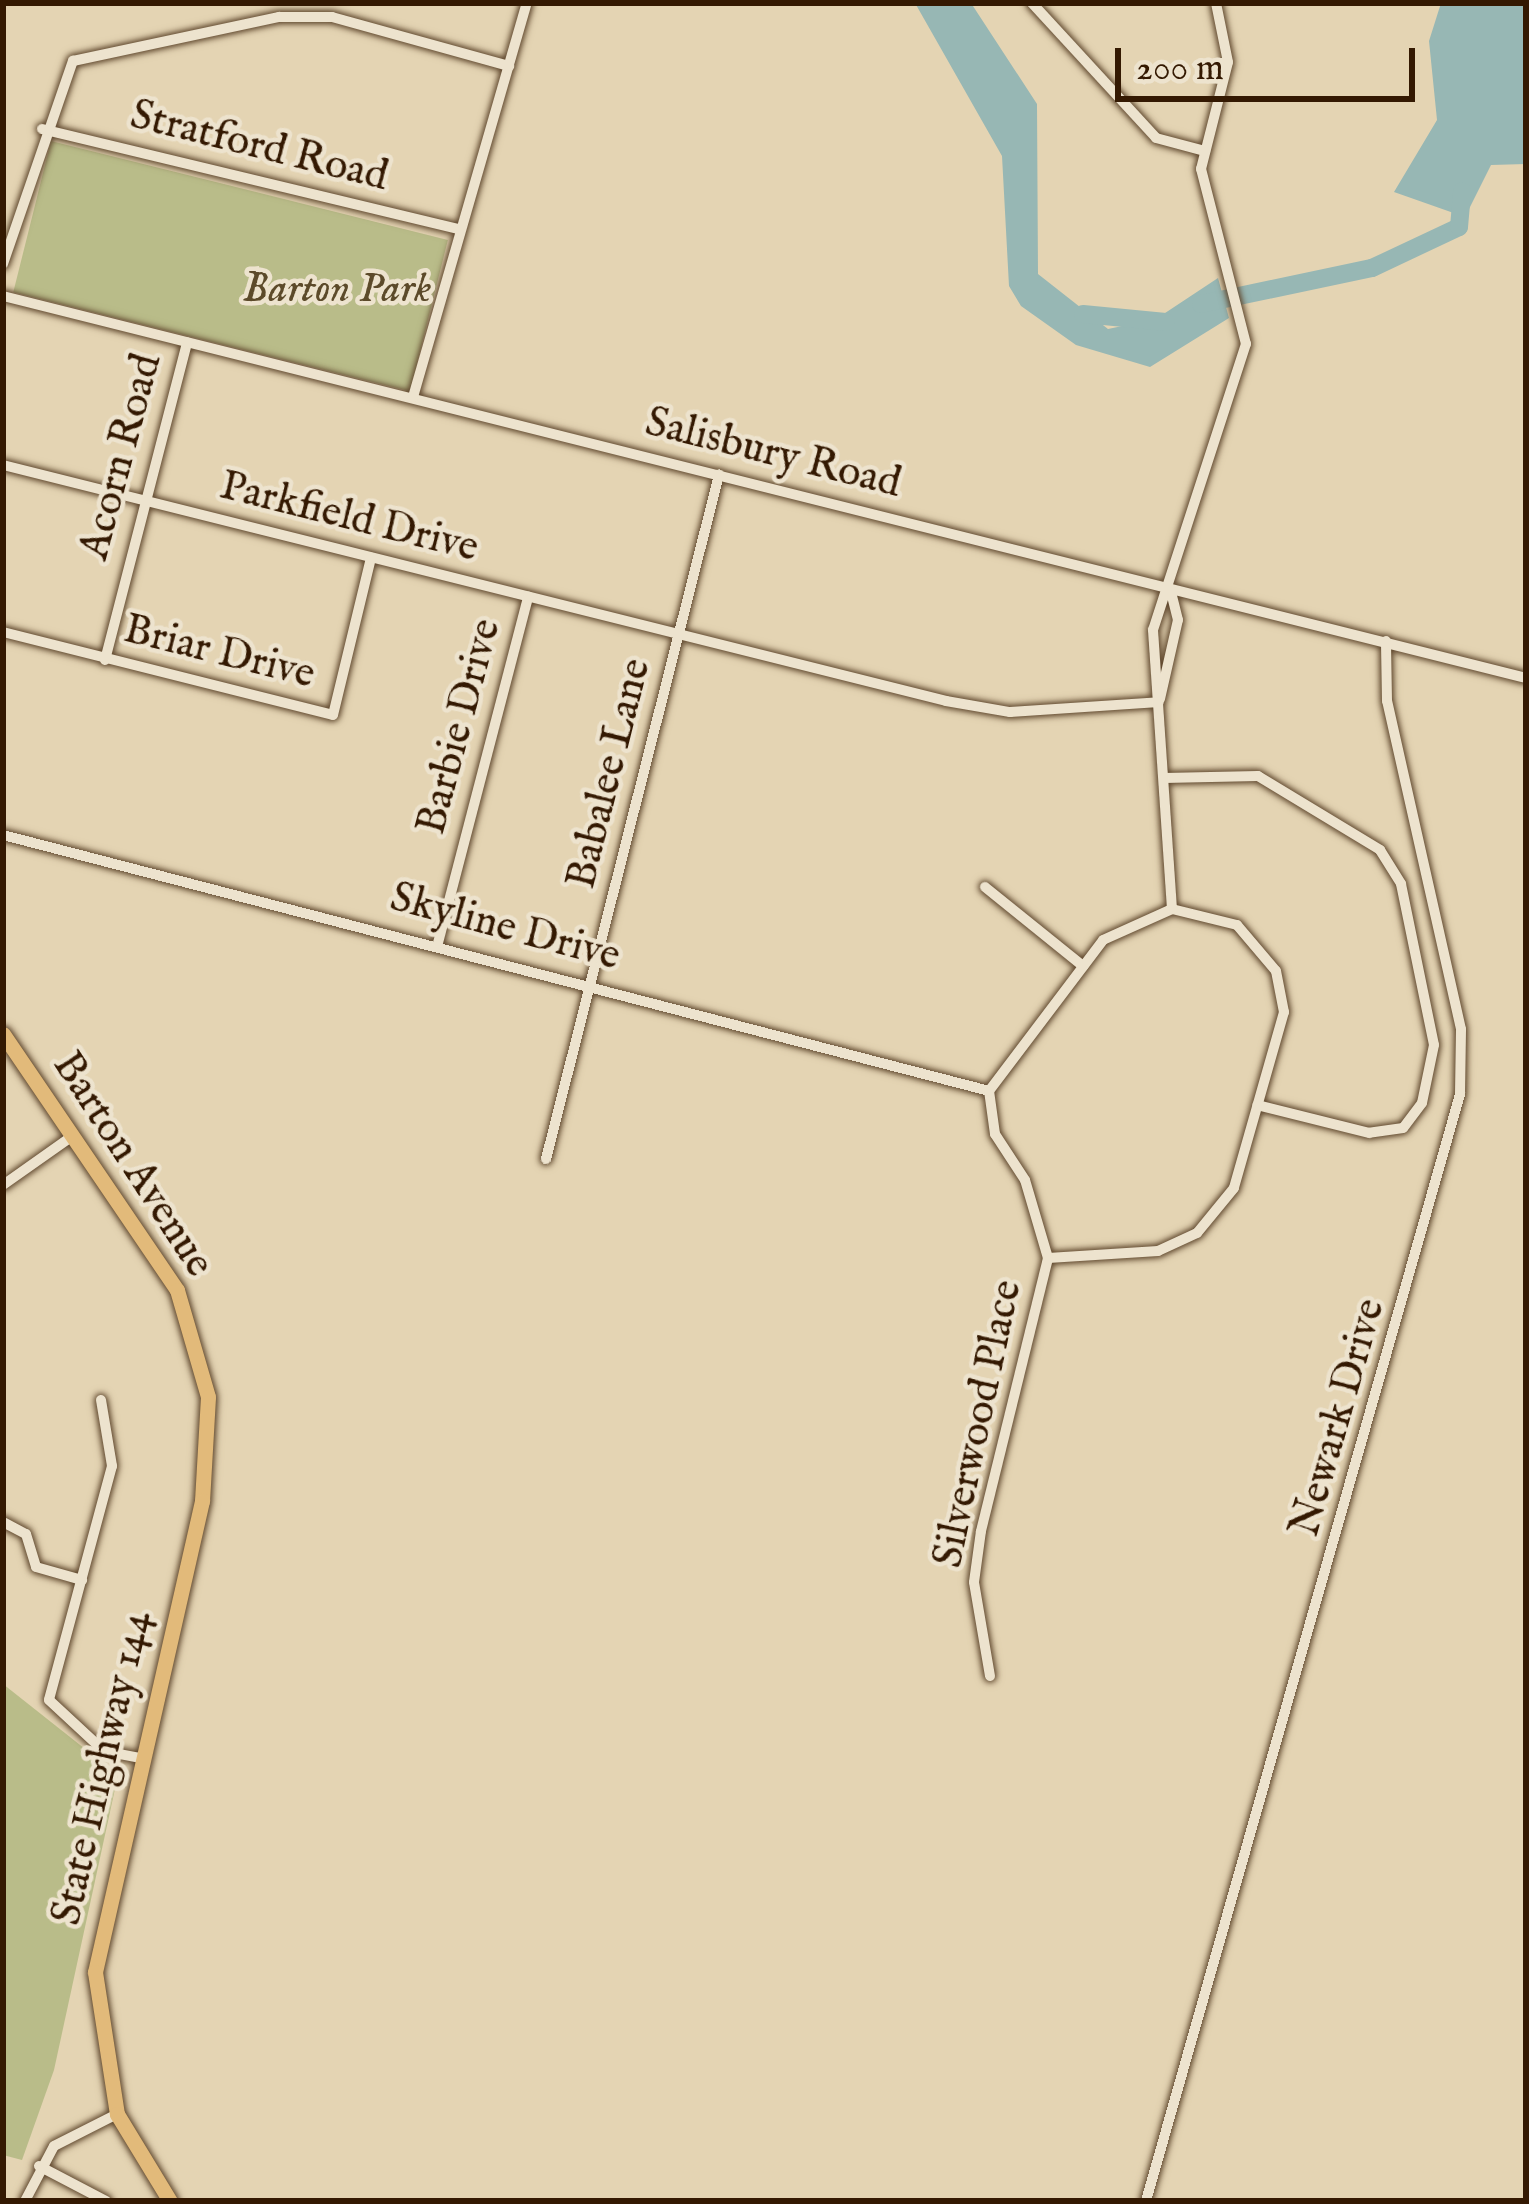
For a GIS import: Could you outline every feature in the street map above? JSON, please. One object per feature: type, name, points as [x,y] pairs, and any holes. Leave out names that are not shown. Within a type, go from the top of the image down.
[{"type":"main road","name":"Barton Avenue","points":[[3,1034],[177,1290],[196,1338]]},
{"type":"main road","name":"State Highway 144","points":[[170,2201],[117,2114],[95,1972],[210,1452],[196,1338]]},
{"type":"street","points":[[413,397],[527,3]]},
{"type":"street","points":[[1032,3],[1156,138],[1205,151]]},
{"type":"street","points":[[1172,908],[1154,630],[1244,333],[1226,233],[1203,180],[1205,151],[1228,62],[1216,3]]},
{"type":"street","points":[[3,264],[42,128],[73,61],[279,17],[332,17],[509,66]]},
{"type":"street","name":"Stratford Road","points":[[42,128],[460,229]]},
{"type":"street","name":"Salisbury Road","points":[[3,296],[1526,678]]},
{"type":"street","name":"Acorn Road","points":[[105,660],[187,342]]},
{"type":"street","name":"Parkfield Drive","points":[[3,465],[679,635],[1010,712],[1159,702]]},
{"type":"street","name":"Babalee Lane","points":[[546,1159],[718,475]]},
{"type":"street","name":"Briar Drive","points":[[3,632],[333,715],[371,559]]},
{"type":"street","points":[[1159,702],[1178,620],[1169,587]]},
{"type":"street","name":"Barbie Drive","points":[[438,943],[528,597]]},
{"type":"street","name":"Newark Drive","points":[[1145,2201],[1460,1094],[1461,1029],[1387,701],[1386,641]]},
{"type":"street","points":[[1164,778],[1258,776],[1381,850],[1401,884],[1434,1045],[1422,1103],[1402,1129],[1369,1132],[1258,1106]]},
{"type":"street","name":"Skyline Drive","points":[[3,835],[438,943],[989,1090]]},
{"type":"street","points":[[985,887],[1083,966]]},
{"type":"street","points":[[1172,908],[1237,925],[1276,971],[1285,1012],[1228,1199],[1197,1233],[1157,1251],[1048,1258],[1025,1180],[995,1134],[989,1090],[1083,966],[1126,921],[1172,908]]},
{"type":"street","points":[[3,1185],[71,1137]]},
{"type":"street","name":"Silverwood Place","points":[[990,1676],[974,1582],[981,1531],[1048,1258]]},
{"type":"street","points":[[101,1400],[112,1466],[49,1700],[104,1751],[141,1758]]},
{"type":"street","points":[[3,1522],[26,1534],[36,1567],[82,1580]]},
{"type":"street","points":[[25,2201],[39,2166],[82,2126],[117,2114]]},
{"type":"street","points":[[39,2166],[106,2201]]},
{"type":"green space","name":"Barton Park","points":[[51,141],[448,240],[410,391],[13,292]]},
{"type":"green space","points":[[3,1684],[118,1775],[54,2070],[22,2160],[3,2155]]},
{"type":"water","points":[[915,3],[971,3],[1037,104],[1038,274],[1108,329],[1156,319],[1218,278],[1229,318],[1150,367],[1076,345],[1021,306],[1009,286],[1002,156]]},
{"type":"water","points":[[1441,3],[1526,3],[1526,164],[1491,165],[1465,217],[1394,192],[1437,120],[1429,41]]},
{"type":"waterway","points":[[1201,304],[1372,268],[1459,227],[1462,191]]},
{"type":"waterway","points":[[1083,314],[1166,322]]}]
